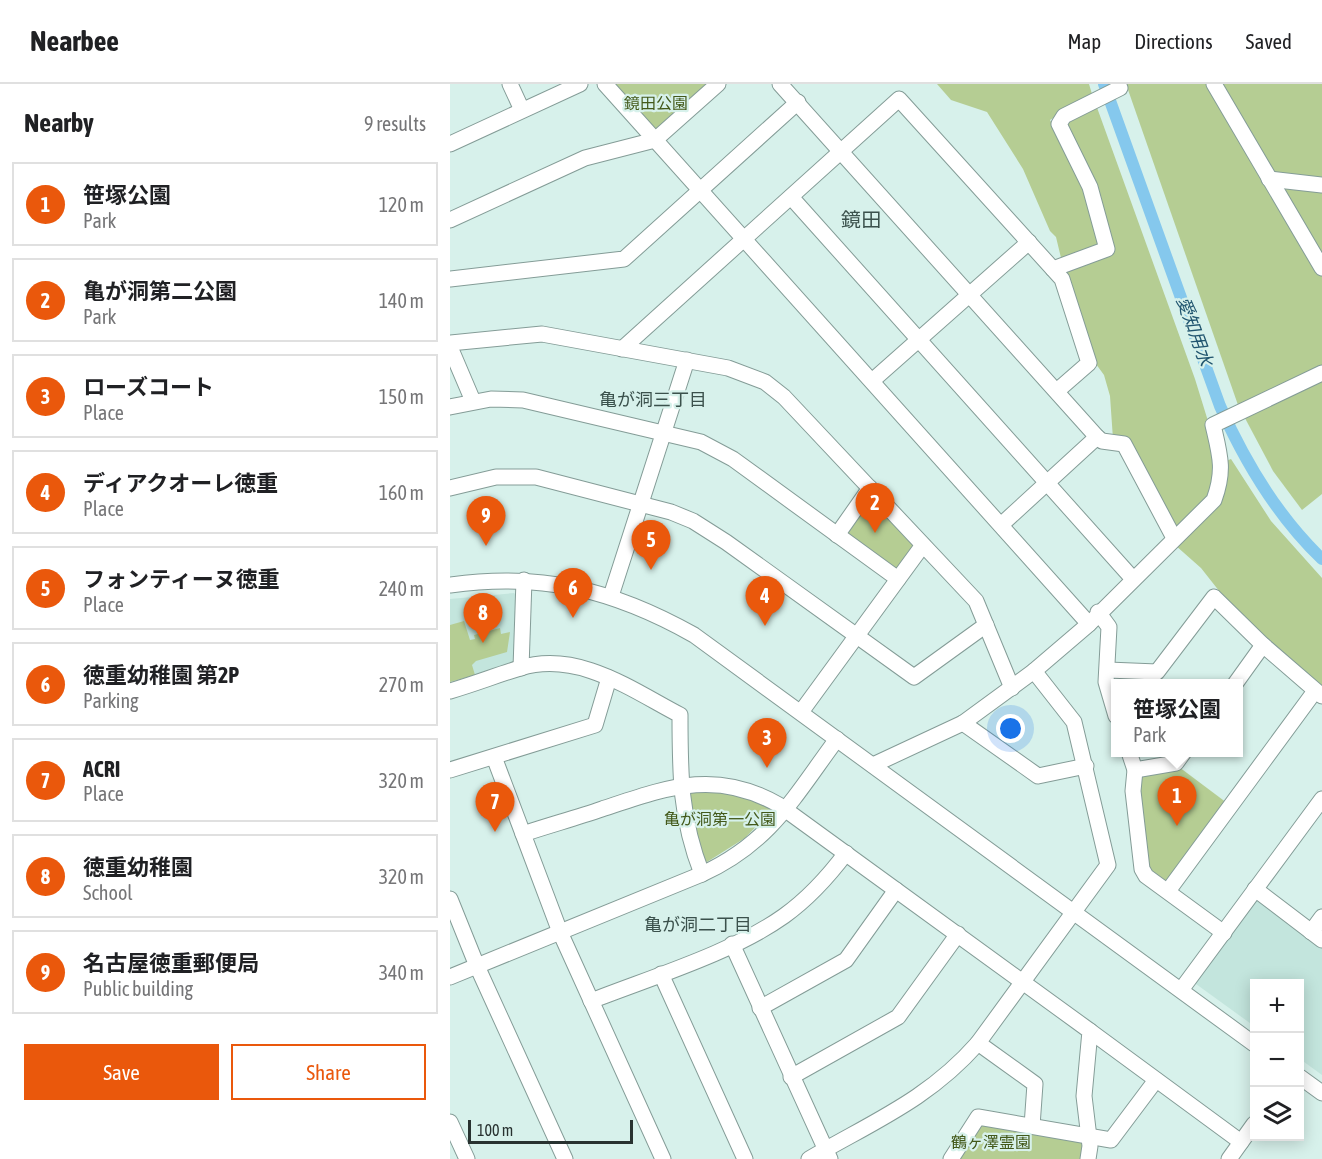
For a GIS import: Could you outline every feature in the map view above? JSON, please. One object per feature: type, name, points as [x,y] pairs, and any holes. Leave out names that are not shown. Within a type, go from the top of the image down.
[{"type":"street","points":[[510,84],[522,110]]},
{"type":"street","points":[[450,144],[580,84]]},
{"type":"street","points":[[605,84],[1001,525],[1094,618],[1109,627],[1107,693],[1111,703]]},
{"type":"street","points":[[450,220],[585,158],[655,140],[718,84]]},
{"type":"street","points":[[780,84],[1058,390],[1097,437],[1102,441],[1124,444],[1174,538]]},
{"type":"street","points":[[1214,84],[1322,268]]},
{"type":"street","points":[[1053,269],[1107,249],[1090,187],[1059,124],[1064,116],[1120,88]]},
{"type":"street","points":[[622,349],[899,99],[1062,279],[1089,363],[1058,390]]},
{"type":"street","points":[[450,279],[624,259],[798,102]]},
{"type":"street","points":[[1269,179],[1322,185]]},
{"type":"street","points":[[791,197],[1133,579]]},
{"type":"street","points":[[872,381],[1029,242]]},
{"type":"street","points":[[473,401],[450,345],[529,334],[742,371],[765,382],[784,397],[976,601],[1012,688]]},
{"type":"street","points":[[611,596],[687,360]]},
{"type":"street","points":[[873,765],[963,723],[1034,671],[1094,618],[1214,500],[1220,485],[1222,462],[1213,425],[1322,373]]},
{"type":"street","points":[[450,407],[491,399],[523,400],[701,442],[733,459],[898,579]]},
{"type":"street","points":[[1001,525],[1097,437]]},
{"type":"street","points":[[450,488],[496,477],[522,476],[555,480],[671,512],[709,530],[914,677],[986,625]]},
{"type":"street","points":[[837,535],[870,488]]},
{"type":"street","points":[[801,712],[923,545]]},
{"type":"street","points":[[521,668],[524,580]]},
{"type":"street","points":[[450,585],[478,581],[524,580],[562,584],[639,605],[694,635],[1181,990],[1208,998],[1250,1040]]},
{"type":"street","points":[[1108,670],[1158,672],[1214,597],[1318,694],[1168,891]]},
{"type":"street","points":[[1239,679],[1263,645]]},
{"type":"street","points":[[450,691],[521,668],[560,664],[593,670],[680,715],[680,786],[688,841],[702,874]]},
{"type":"street","points":[[809,1159],[827,1155],[921,1096],[954,1070],[978,1043],[1108,865],[1074,722],[1034,671]]},
{"type":"street","points":[[450,770],[595,725],[609,678]]},
{"type":"street","points":[[963,723],[1038,776],[1086,766]]},
{"type":"street","points":[[450,977],[727,862],[756,843],[786,809],[837,739]]},
{"type":"street","points":[[494,757],[560,932],[663,1159]]},
{"type":"street","points":[[1130,757],[1135,770],[1133,791],[1138,814],[1142,870],[1224,933]]},
{"type":"street","points":[[1135,770],[1176,763],[1181,757]]},
{"type":"street","points":[[523,834],[680,786],[707,783],[741,788],[760,795],[786,809],[1241,1142]]},
{"type":"street","points":[[1181,990],[1322,799]]},
{"type":"street","points":[[591,1001],[732,944],[770,925],[792,910],[813,891],[846,853]]},
{"type":"street","points":[[760,1008],[846,960],[896,890]]},
{"type":"street","points":[[1255,890],[1316,936],[1322,917]]},
{"type":"street","points":[[450,899],[477,966],[565,1159]]},
{"type":"street","points":[[791,1077],[898,1017],[958,934]]},
{"type":"street","points":[[732,944],[827,1155]]},
{"type":"street","points":[[661,974],[745,1159]]},
{"type":"street","points":[[1088,1159],[1089,1137],[1084,1096],[1090,1031]]},
{"type":"street","points":[[978,1043],[1035,1084],[1032,1126]]},
{"type":"street","points":[[951,1159],[978,1117],[1111,1140],[1156,1080]]},
{"type":"street","points":[[1304,1080],[1322,1093]]},
{"type":"street","points":[[450,1122],[466,1159]]},
{"type":"street","points":[[1229,1159],[1250,1130]]},
{"type":"shaded area","points":[[514,593],[518,597],[515,662],[450,686],[450,599]]},
{"type":"shaded area","points":[[1254,899],[1260,899],[1322,944],[1322,1075],[1304,1062],[1304,979],[1250,979],[1250,1023],[1196,984],[1196,979]]},
{"type":"green space","name":"鏡田公園","points":[[613,84],[709,84],[657,130],[653,130]]},
{"type":"green space","points":[[937,84],[1089,84],[1092,94],[1050,120],[1088,195],[1100,245],[1062,262],[1056,237],[1050,231],[1023,169],[987,112],[951,100]]},
{"type":"green space","points":[[1126,84],[1322,84],[1322,494],[1302,510],[1273,471],[1238,405]]},
{"type":"green space","points":[[1095,102],[1195,379],[1216,447],[1215,488],[1176,531],[1113,439],[1110,396],[1104,375],[1096,364],[1066,278],[1065,269],[1111,253],[1064,123]]},
{"type":"green space","points":[[1231,459],[1271,521],[1322,578],[1322,690],[1227,601],[1201,568],[1175,545],[1203,519],[1226,461]]},
{"type":"green space","points":[[872,498],[914,542],[914,549],[899,569],[893,570],[844,534]]},
{"type":"green space","points":[[464,621],[470,640],[475,639],[474,635],[500,628],[501,634],[510,632],[507,652],[476,661],[472,665],[475,675],[450,682],[450,625]]},
{"type":"green space","points":[[1179,767],[1227,803],[1169,882],[1163,883],[1149,873],[1138,788],[1142,774]]},
{"type":"green space","name":"亀が洞第一公園","points":[[718,789],[770,806],[771,811],[745,838],[707,862],[702,860],[686,795],[690,790]]},
{"type":"green space","name":"鶴ヶ澤霊園","points":[[983,1123],[1082,1142],[1085,1159],[958,1159],[979,1125]]},
{"type":"waterway","name":"愛知用水","points":[[1104,84],[1220,406],[1251,468],[1291,525],[1322,559]]},
{"type":"place","name":"亀が洞第二公園","points":[[875,533]]},
{"type":"place","name":"名古屋徳重郵便局","points":[[486,546]]},
{"type":"place","name":"フォンティーヌ徳重","points":[[651,570]]},
{"type":"place","name":"徳重幼稚園 第2P","points":[[573,618]]},
{"type":"place","name":"ディアクオーレ徳重","points":[[765,626]]},
{"type":"place","name":"徳重幼稚園","points":[[483,643]]},
{"type":"place","name":"ローズコート","points":[[767,768]]},
{"type":"place","name":"笹塚公園","points":[[1177,826]]},
{"type":"place","name":"ACRI","points":[[495,832]]},
{"type":"district","name":"鏡田","points":[[861,219]]},
{"type":"district","name":"亀が洞三丁目","points":[[653,399]]},
{"type":"district","name":"亀が洞二丁目","points":[[698,924]]}]
